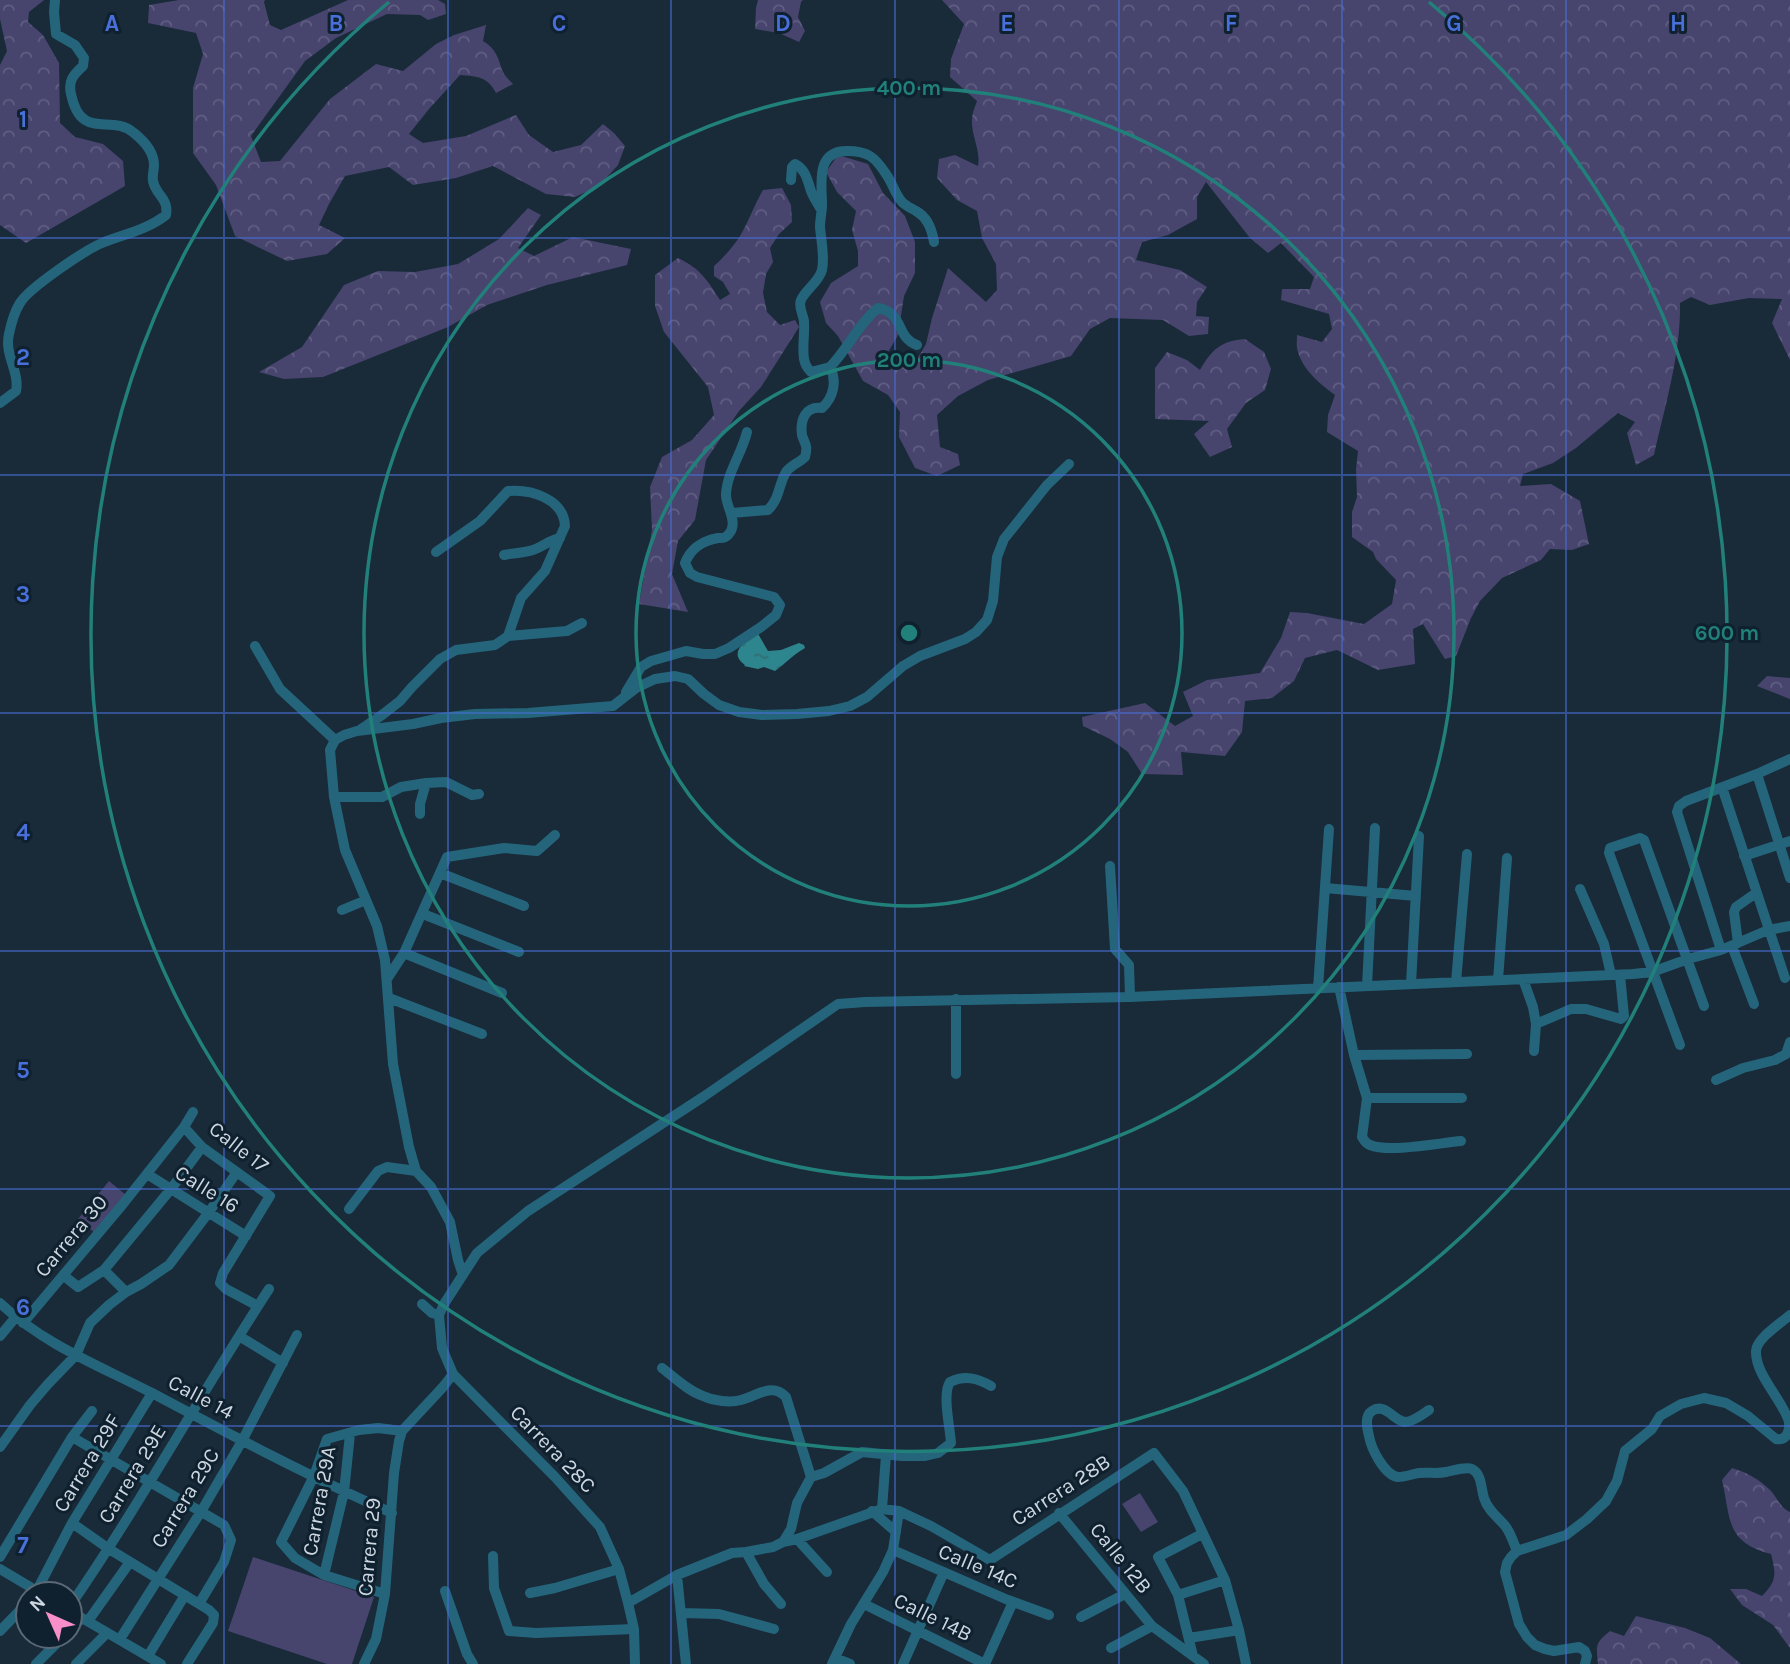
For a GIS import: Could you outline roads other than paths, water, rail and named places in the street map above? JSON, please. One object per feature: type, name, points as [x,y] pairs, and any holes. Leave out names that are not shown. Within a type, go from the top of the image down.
[{"type":"street","points":[[0,403],[16,391],[18,383],[8,352],[8,335],[19,304],[28,292],[99,244],[155,224],[166,215],[164,198],[153,181],[154,166],[149,148],[133,132],[123,127],[85,121],[74,105],[69,84],[73,75],[83,66],[84,58],[75,45],[56,34],[55,0]]},
{"type":"street","points":[[917,345],[911,343],[901,332],[898,321],[891,313],[878,308],[860,325],[830,367],[811,372],[806,367],[800,302],[820,276],[823,266],[820,223],[823,168],[827,159],[838,151],[859,151],[877,160],[901,200],[926,219],[934,242]]},
{"type":"street","points":[[791,180],[792,167],[799,165],[821,210]]},
{"type":"street","points":[[732,513],[768,510],[775,503],[784,475],[791,466],[805,457],[807,447],[803,438],[802,421],[808,411],[814,407],[822,408],[827,403],[834,384],[830,367]]},
{"type":"street","points":[[623,698],[641,667],[651,661],[686,651],[715,654],[729,648],[776,615],[780,605],[774,597],[697,577],[690,573],[685,563],[696,546],[708,540],[725,538],[729,534],[732,513],[725,498],[747,432]]},
{"type":"street","points":[[463,1275],[450,1222],[431,1187],[416,1171],[409,1147],[393,1064],[385,960],[377,926],[345,850],[334,797],[330,750],[335,740],[357,731],[441,718],[613,706],[636,688],[655,679],[675,676],[688,679],[719,705],[739,712],[762,715],[829,712],[850,706],[867,697],[903,666],[920,656],[965,639],[987,620],[998,557],[1004,539],[1047,485],[1069,464]]},
{"type":"street","points":[[436,552],[480,521],[508,491],[529,491],[550,500],[561,510],[565,526],[560,538],[545,571],[521,598],[508,636]]},
{"type":"street","points":[[504,555],[531,551],[560,538]]},
{"type":"street","points":[[357,731],[400,701],[440,659],[456,650],[495,645],[508,636],[567,631],[582,623]]},
{"type":"street","points":[[256,646],[280,689],[335,740]]},
{"type":"street","points":[[1754,1004],[1677,811],[1686,801],[1790,759]]},
{"type":"street","points":[[1757,774],[1785,843],[1790,878]]},
{"type":"street","points":[[334,797],[382,797],[401,787],[446,782],[472,795],[479,794]]},
{"type":"street","points":[[420,814],[426,783]]},
{"type":"street","points":[[1721,788],[1785,978]]},
{"type":"street","points":[[1367,986],[1375,828]]},
{"type":"street","points":[[1318,988],[1329,829]]},
{"type":"street","points":[[387,979],[404,953],[447,857],[504,848],[537,851],[555,835]]},
{"type":"street","points":[[1411,984],[1419,836]]},
{"type":"street","points":[[1680,1045],[1609,848],[1640,838],[1644,840],[1704,1006]]},
{"type":"street","points":[[1744,856],[1785,843]]},
{"type":"street","points":[[1456,982],[1466,854]]},
{"type":"street","points":[[1498,980],[1507,858]]},
{"type":"street","points":[[1110,866],[1115,949],[1129,965],[1130,997]]},
{"type":"street","points":[[440,873],[524,906]]},
{"type":"street","points":[[1325,888],[1416,896]]},
{"type":"street","points":[[1536,1024],[1571,1009],[1586,1009],[1621,1020],[1624,1016],[1615,975],[1580,889]]},
{"type":"street","points":[[1730,946],[1736,907],[1756,893]]},
{"type":"street","points":[[342,910],[366,900]]},
{"type":"street","points":[[423,914],[519,952]]},
{"type":"street","points":[[422,1304],[432,1313],[439,1315],[477,1253],[528,1211],[703,1097],[838,1004],[956,999],[1130,997],[1652,972],[1730,946],[1768,930],[1790,926]]},
{"type":"street","points":[[404,953],[502,993]]},
{"type":"street","points":[[1522,979],[1533,1007],[1536,1024],[1534,1051]]},
{"type":"street","points":[[1339,987],[1367,1098],[1362,1137],[1370,1145],[1389,1148],[1461,1141]]},
{"type":"street","points":[[388,998],[482,1034]]},
{"type":"street","points":[[956,999],[956,1074]]},
{"type":"street","points":[[1716,1080],[1743,1068],[1775,1060],[1786,1054],[1790,1042]]},
{"type":"street","points":[[1354,1055],[1467,1054]]},
{"type":"street","points":[[1367,1098],[1462,1098]]},
{"type":"street","name":"Carrera 30","points":[[0,1336],[63,1275],[147,1174],[193,1112]]},
{"type":"street","name":"Calle 17","points":[[184,1127],[202,1147],[270,1196],[246,1236]]},
{"type":"street","points":[[63,1275],[78,1287],[104,1270],[202,1147]]},
{"type":"street","points":[[349,1209],[378,1171],[387,1167],[416,1171]]},
{"type":"street","points":[[0,1447],[42,1391],[76,1355],[90,1323],[126,1292],[169,1265],[237,1172]]},
{"type":"street","name":"Calle 16","points":[[147,1174],[246,1236]]},
{"type":"street","points":[[246,1236],[223,1273],[220,1283],[258,1306]]},
{"type":"street","points":[[104,1270],[126,1292]]},
{"type":"street","name":"Carrera 29E","points":[[84,1587],[269,1289]]},
{"type":"street","name":"Calle 14","points":[[0,1303],[19,1320],[76,1355],[242,1441],[392,1513]]},
{"type":"street","name":"Carrera 28C","points":[[439,1315],[442,1348],[453,1374],[549,1470],[600,1527],[619,1569],[628,1603],[634,1629],[635,1664]]},
{"type":"street","points":[[1585,1664],[1587,1656],[1579,1647],[1554,1651],[1535,1644],[1527,1637],[1519,1624],[1506,1572],[1507,1563],[1517,1552],[1566,1535],[1587,1519],[1606,1501],[1617,1481],[1625,1451],[1652,1429],[1660,1416],[1681,1405],[1704,1398],[1726,1403],[1748,1416],[1776,1440],[1785,1438],[1789,1434],[1789,1421],[1759,1365],[1756,1350],[1760,1341],[1790,1315]]},
{"type":"street","name":"Carrera 29C","points":[[120,1639],[202,1510],[242,1441],[297,1335]]},
{"type":"street","points":[[239,1336],[283,1363]]},
{"type":"street","points":[[662,1368],[704,1397],[727,1402],[739,1401],[769,1389],[782,1392],[793,1415],[811,1477]]},
{"type":"street","points":[[386,1594],[324,1575],[295,1558],[281,1542],[314,1476],[327,1439],[359,1430],[378,1428],[402,1431],[453,1374]]},
{"type":"street","points":[[783,1542],[791,1529],[797,1503],[811,1477],[824,1473],[862,1452],[925,1456],[938,1453],[951,1443],[946,1387],[950,1382],[967,1377],[981,1380],[991,1386]]},
{"type":"street","name":"Carrera 29F","points":[[44,1580],[72,1522],[152,1393]]},
{"type":"street","points":[[1429,1410],[1403,1422],[1385,1410],[1377,1409],[1369,1413],[1368,1431],[1374,1454],[1391,1474],[1397,1477],[1471,1469],[1479,1477],[1491,1512],[1508,1530],[1517,1552]]},
{"type":"street","points":[[0,1557],[72,1437],[92,1411]]},
{"type":"street","name":"Carrera 29","points":[[364,1664],[376,1639],[386,1594],[394,1473],[402,1431]]},
{"type":"street","name":"Carrera 29A","points":[[324,1575],[344,1492],[350,1434]]},
{"type":"street","points":[[72,1437],[224,1525],[231,1540],[224,1562],[199,1604]]},
{"type":"street","name":"Carrera 28B","points":[[899,1511],[990,1560],[1154,1453],[1183,1491],[1202,1534]]},
{"type":"street","points":[[877,1510],[886,1455]]},
{"type":"street","points":[[877,1510],[896,1532]]},
{"type":"street","points":[[628,1603],[677,1576],[732,1552],[773,1547],[877,1510],[899,1511],[893,1549],[883,1572],[851,1624],[834,1661],[850,1664]]},
{"type":"street","name":"Calle 12B","points":[[1059,1513],[1152,1626],[1204,1664]]},
{"type":"street","points":[[72,1522],[109,1549],[214,1615],[213,1623],[187,1664]]},
{"type":"street","points":[[1193,1656],[1178,1595],[1158,1557],[1202,1534],[1225,1580],[1246,1664]]},
{"type":"street","points":[[797,1539],[827,1573]]},
{"type":"street","name":"Calle 14C","points":[[893,1549],[1049,1615]]},
{"type":"street","points":[[746,1552],[764,1584],[781,1604]]},
{"type":"street","points":[[493,1556],[494,1588],[509,1631],[536,1633],[634,1629]]},
{"type":"street","points":[[130,1562],[85,1620],[161,1664]]},
{"type":"street","points":[[0,1569],[17,1580]]},
{"type":"street","points":[[530,1593],[619,1569]]},
{"type":"street","points":[[903,1664],[944,1572]]},
{"type":"street","points":[[677,1576],[686,1664]]},
{"type":"street","points":[[1178,1595],[1225,1580]]},
{"type":"street","points":[[446,1591],[467,1654],[473,1664]]},
{"type":"street","points":[[1081,1617],[1125,1594]]},
{"type":"street","points":[[148,1656],[185,1595]]},
{"type":"street","points":[[985,1664],[1013,1602]]},
{"type":"street","name":"Calle 14B","points":[[864,1604],[985,1664]]},
{"type":"street","points":[[682,1614],[719,1614],[774,1629]]},
{"type":"street","points":[[0,1631],[14,1616]]},
{"type":"street","points":[[1111,1647],[1152,1626]]},
{"type":"street","points":[[1189,1638],[1239,1630]]},
{"type":"street","points":[[76,1664],[107,1633]]},
{"type":"street","points":[[36,1664],[50,1650]]},
{"type":"water","points":[[757,632],[768,651],[781,650],[799,643],[805,648],[775,671],[764,667],[758,669],[744,666],[738,651]]}]
